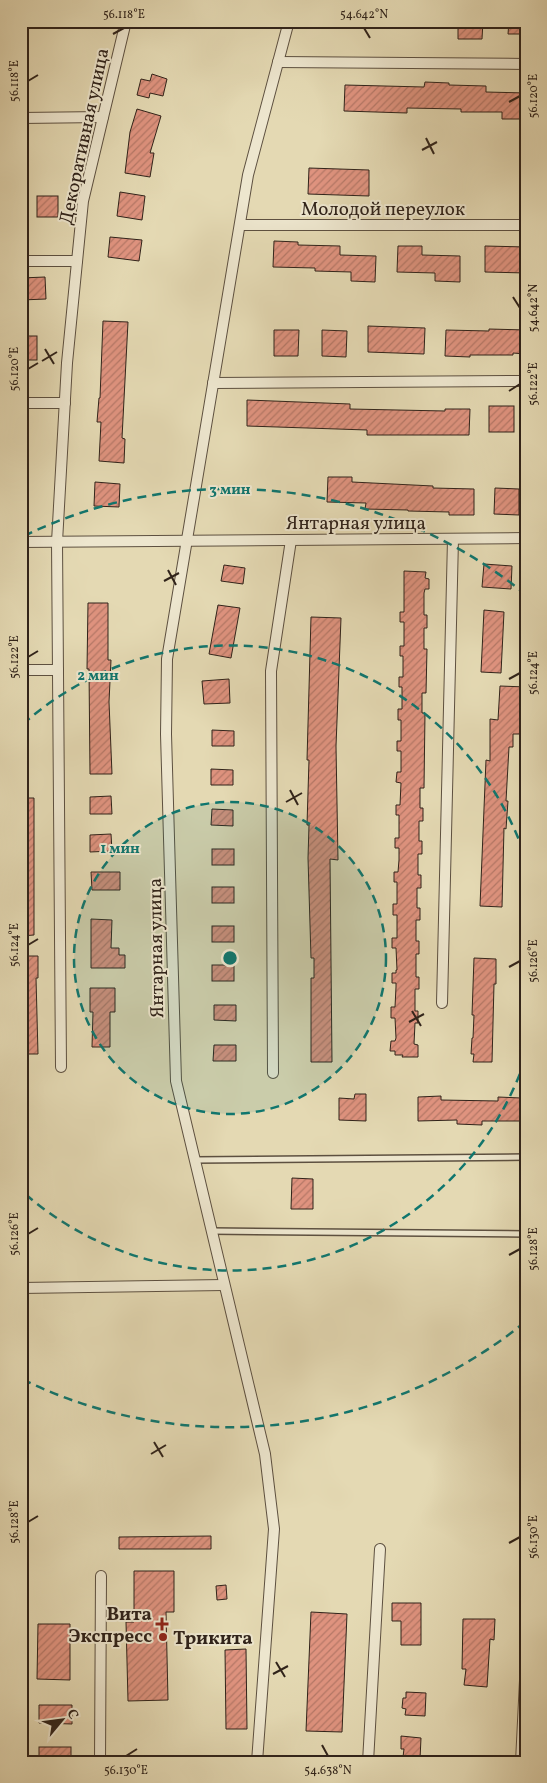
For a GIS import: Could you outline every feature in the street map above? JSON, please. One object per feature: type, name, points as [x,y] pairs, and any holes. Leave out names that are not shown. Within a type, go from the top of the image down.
[{"type":"street","name":"Декоративная улица","points":[[61,1067],[57,542],[67,362],[83,201],[126,21]]},
{"type":"street","points":[[187,541],[248,175],[289,21]]},
{"type":"street","points":[[278,62],[526,64]]},
{"type":"street","points":[[21,118],[103,117]]},
{"type":"street","name":"Молодой переулок","points":[[240,225],[526,225]]},
{"type":"street","points":[[21,261],[77,261]]},
{"type":"street","points":[[213,383],[526,381]]},
{"type":"street","points":[[21,403],[65,403]]},
{"type":"street","name":"Янтарная улица","points":[[21,542],[526,538]]},
{"type":"street","points":[[442,1003],[453,539]]},
{"type":"street","points":[[273,1073],[271,671],[291,540]]},
{"type":"street","name":"Янтарная улица","points":[[187,541],[167,659],[166,734],[176,1081],[265,1454],[274,1529],[257,1762]]},
{"type":"street","points":[[21,670],[58,670]]},
{"type":"street","points":[[21,1288],[224,1285]]},
{"type":"street","points":[[368,1762],[380,1549]]},
{"type":"street","points":[[100,1762],[101,1576]]},
{"type":"street","points":[[521,1762],[526,1660]]},
{"type":"lane","points":[[194,1160],[526,1157]]},
{"type":"lane","points":[[211,1232],[526,1234]]},
{"type":"building","points":[[458,21],[483,21],[482,39],[458,39]]},
{"type":"building","points":[[509,21],[526,21],[526,34],[508,34]]},
{"type":"building","points":[[152,74],[167,79],[163,96],[150,93],[149,98],[137,95],[141,79],[150,81]]},
{"type":"building","points":[[425,82],[486,86],[486,92],[526,93],[526,119],[502,119],[502,112],[461,112],[461,109],[407,108],[407,113],[344,111],[345,85],[424,87]]},
{"type":"building","points":[[137,109],[161,116],[150,153],[154,153],[150,177],[125,173],[130,132]]},
{"type":"building","points":[[309,168],[369,170],[369,196],[308,194]]},
{"type":"building","points":[[120,192],[145,196],[142,220],[117,216]]},
{"type":"building","points":[[37,196],[58,196],[58,217],[37,217]]},
{"type":"building","points":[[110,237],[142,240],[139,261],[108,257]]},
{"type":"building","points":[[274,241],[298,242],[298,245],[340,246],[340,255],[376,256],[375,282],[351,281],[351,272],[315,271],[315,268],[273,267]]},
{"type":"building","points":[[398,246],[422,246],[422,255],[460,256],[460,282],[435,281],[435,273],[397,272]]},
{"type":"building","points":[[485,246],[526,247],[526,273],[485,272]]},
{"type":"building","points":[[45,277],[46,299],[21,300],[21,278]]},
{"type":"building","points":[[103,321],[128,322],[122,438],[125,439],[124,463],[99,461],[101,422],[97,422],[100,398]]},
{"type":"building","points":[[368,326],[425,328],[424,354],[368,352]]},
{"type":"building","points":[[489,329],[526,330],[526,354],[470,355],[470,357],[445,356],[446,330],[489,331]]},
{"type":"building","points":[[274,330],[299,330],[298,356],[274,356]]},
{"type":"building","points":[[322,330],[347,331],[346,357],[322,356]]},
{"type":"building","points":[[21,336],[37,336],[37,360],[21,360]]},
{"type":"building","points":[[247,400],[350,404],[350,409],[445,411],[445,409],[470,409],[469,435],[367,435],[367,430],[247,426]]},
{"type":"building","points":[[489,406],[514,406],[514,432],[489,432]]},
{"type":"building","points":[[328,477],[352,477],[352,482],[474,489],[474,515],[449,515],[449,512],[365,509],[366,503],[327,502]]},
{"type":"building","points":[[95,482],[120,484],[119,507],[94,506]]},
{"type":"building","points":[[495,488],[519,489],[519,515],[494,514]]},
{"type":"building","points":[[484,564],[512,566],[511,589],[482,587]]},
{"type":"building","points":[[224,565],[245,568],[243,584],[221,581]]},
{"type":"building","points":[[404,571],[426,572],[425,578],[429,579],[429,589],[425,589],[424,593],[424,615],[427,615],[427,628],[424,628],[424,649],[427,649],[426,693],[422,693],[422,713],[425,713],[424,788],[420,788],[420,808],[423,808],[423,821],[419,821],[419,841],[422,841],[422,854],[418,854],[418,875],[421,875],[421,888],[417,888],[417,908],[420,908],[420,920],[416,920],[416,941],[419,941],[419,954],[416,954],[416,977],[419,977],[419,989],[415,989],[415,1011],[418,1011],[418,1023],[415,1023],[414,1044],[418,1045],[418,1057],[402,1057],[403,1055],[395,1055],[395,1051],[390,1051],[391,1041],[395,1041],[396,1038],[395,1018],[391,1018],[391,1007],[395,1007],[396,987],[396,983],[392,983],[392,973],[396,973],[397,970],[396,948],[392,948],[392,938],[397,938],[397,915],[393,915],[393,904],[397,904],[397,882],[394,882],[394,872],[398,872],[399,860],[399,848],[395,848],[395,838],[399,838],[399,815],[396,815],[396,805],[400,805],[401,783],[396,782],[397,772],[401,772],[401,751],[397,751],[397,741],[401,741],[401,720],[398,720],[398,709],[402,709],[402,687],[399,687],[399,677],[403,677],[403,656],[400,656],[400,646],[404,646],[404,622],[400,622],[400,612],[404,612]]},
{"type":"building","points":[[88,603],[108,603],[108,660],[111,660],[109,702],[112,774],[90,774],[89,669],[87,669]]},
{"type":"building","points":[[218,605],[240,608],[231,658],[209,654]]},
{"type":"building","points":[[484,610],[504,612],[501,673],[481,672]]},
{"type":"building","points":[[311,617],[341,618],[336,746],[338,860],[330,859],[332,1062],[311,1062],[311,978],[314,978],[314,958],[311,958],[309,825],[307,825],[309,760],[307,760]]},
{"type":"building","points":[[229,679],[230,703],[204,704],[202,681]]},
{"type":"building","points":[[500,686],[526,687],[526,710],[520,710],[520,734],[513,734],[513,747],[509,747],[502,907],[480,906],[486,760],[490,761],[490,719],[498,720]]},
{"type":"building","points":[[212,730],[234,731],[234,746],[212,746]]},
{"type":"building","points":[[211,769],[233,770],[233,785],[211,785]]},
{"type":"building","points":[[111,796],[112,814],[90,814],[90,797]]},
{"type":"building","points":[[21,798],[34,798],[34,935],[21,936]]},
{"type":"building","points":[[212,809],[233,810],[233,826],[211,825]]},
{"type":"building","points":[[111,834],[112,851],[90,852],[90,835]]},
{"type":"building","points":[[212,849],[234,849],[234,865],[212,865]]},
{"type":"building","points":[[91,872],[120,872],[120,890],[92,890]]},
{"type":"building","points":[[212,887],[234,887],[234,903],[212,903]]},
{"type":"building","points":[[91,919],[112,920],[111,948],[119,948],[119,955],[125,955],[125,968],[91,968]]},
{"type":"building","points":[[212,926],[234,926],[234,942],[212,942]]},
{"type":"building","points":[[21,956],[38,956],[38,978],[36,978],[38,1054],[21,1054]]},
{"type":"building","points":[[474,958],[496,959],[492,1062],[473,1062],[474,1054],[471,1054],[474,1015],[472,1015]]},
{"type":"building","points":[[212,965],[234,965],[234,981],[212,981]]},
{"type":"building","points":[[90,988],[115,988],[115,1012],[110,1012],[110,1047],[92,1047],[93,1012],[90,1012]]},
{"type":"building","points":[[214,1005],[236,1005],[236,1021],[214,1020]]},
{"type":"building","points":[[214,1045],[236,1045],[236,1061],[213,1061]]},
{"type":"building","points":[[355,1094],[366,1094],[366,1121],[339,1120],[339,1098],[354,1099]]},
{"type":"building","points":[[441,1096],[441,1100],[498,1101],[498,1097],[521,1098],[521,1121],[482,1121],[482,1125],[457,1124],[457,1120],[418,1121],[418,1097]]},
{"type":"building","points":[[292,1178],[313,1179],[313,1209],[291,1209]]},
{"type":"building","points":[[211,1536],[211,1549],[119,1549],[119,1537]]},
{"type":"building","points":[[134,1571],[174,1571],[174,1612],[166,1612],[168,1700],[128,1701],[126,1622],[134,1622]]},
{"type":"building","points":[[226,1585],[227,1599],[217,1600],[216,1586]]},
{"type":"building","points":[[392,1603],[421,1603],[421,1645],[401,1645],[401,1621],[392,1621]]},
{"type":"building","points":[[311,1612],[347,1614],[342,1732],[306,1731]]},
{"type":"building","points":[[463,1619],[495,1619],[494,1640],[490,1639],[487,1687],[464,1685],[466,1669],[462,1669]]},
{"type":"building","points":[[38,1624],[70,1624],[70,1680],[37,1679]]},
{"type":"building","points":[[246,1649],[247,1729],[226,1729],[225,1650]]},
{"type":"building","points":[[406,1692],[426,1693],[425,1716],[405,1715],[406,1709],[402,1708]]},
{"type":"building","points":[[39,1705],[72,1705],[72,1724],[39,1723]]},
{"type":"building","points":[[401,1736],[421,1738],[420,1759],[403,1757],[404,1749],[401,1749]]},
{"type":"building","points":[[39,1747],[71,1747],[71,1762],[39,1762]]},
{"type":"place","name":"Вита Экспресс","points":[[162,1624]]},
{"type":"place","name":"Трикита","points":[[163,1637]]}]
